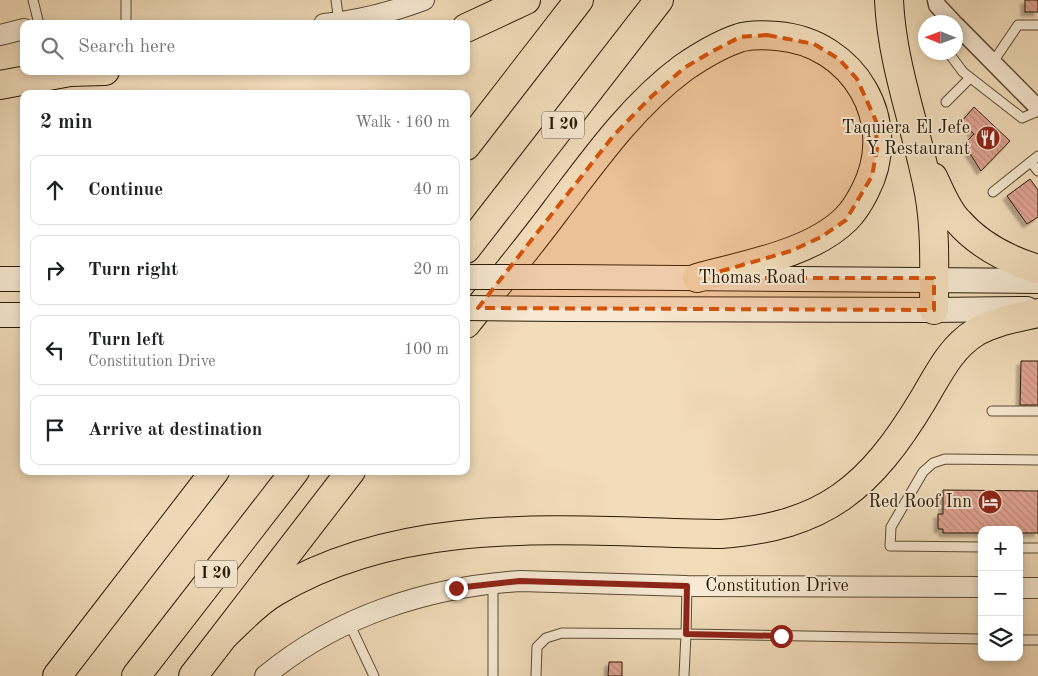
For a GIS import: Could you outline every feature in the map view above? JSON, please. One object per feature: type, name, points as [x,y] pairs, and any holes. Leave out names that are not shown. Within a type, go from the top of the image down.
[{"type":"highway","points":[[470,26],[526,0]]},
{"type":"highway","points":[[470,141],[579,0]]},
{"type":"highway","name":"I 20","points":[[470,244],[659,0]]},
{"type":"highway","points":[[889,0],[894,46],[905,100],[929,193],[934,230],[934,310]]},
{"type":"highway","points":[[470,319],[614,135],[651,97],[684,68],[740,37],[767,35],[796,38],[814,44],[839,59],[857,79],[865,93],[876,121],[878,149],[872,176],[858,203],[846,220],[820,237],[791,251],[697,278]]},
{"type":"highway","points":[[0,85],[54,75]]},
{"type":"highway","points":[[920,153],[957,220],[984,244],[1014,262],[1038,269]]},
{"type":"highway","points":[[226,634],[273,593],[298,579],[328,565],[410,541],[450,534],[502,532],[730,533],[756,531],[784,524],[818,511],[846,494],[866,478],[896,440],[923,401],[942,366],[960,345],[976,332],[1006,320],[1038,313]]},
{"type":"highway","points":[[58,676],[213,475]]},
{"type":"highway","name":"I 20","points":[[136,676],[292,475]]},
{"type":"highway","points":[[194,676],[349,475]]},
{"type":"main road","name":"Thomas Road","points":[[470,277],[934,278],[1038,281]]},
{"type":"main road","points":[[0,279],[20,279]]},
{"type":"main road","name":"Thomas Road","points":[[470,308],[934,310],[1038,308]]},
{"type":"main road","points":[[0,315],[20,315]]},
{"type":"street","points":[[346,20],[403,8],[424,0]]},
{"type":"street","points":[[936,0],[937,5],[946,15]]},
{"type":"street","points":[[0,35],[20,30]]},
{"type":"street","points":[[963,33],[1038,109]]},
{"type":"street","name":"Constitution Drive","points":[[265,676],[304,648],[349,623],[418,596],[493,583],[520,581],[687,586],[978,588]]},
{"type":"street","points":[[1023,588],[1038,588]]},
{"type":"lane","points":[[33,0],[38,20]]},
{"type":"lane","points":[[126,0],[126,20]]},
{"type":"lane","points":[[333,20],[336,0]]},
{"type":"lane","points":[[993,62],[1018,25],[1038,25]]},
{"type":"lane","points":[[954,60],[970,78],[1022,118],[1038,109]]},
{"type":"lane","points":[[946,102],[970,78]]},
{"type":"lane","points":[[993,192],[1034,159],[1038,171]]},
{"type":"lane","points":[[992,411],[1038,411]]},
{"type":"lane","points":[[978,547],[890,546],[891,527],[922,472],[933,463],[945,459],[1038,460]]},
{"type":"lane","points":[[1023,548],[1038,548]]},
{"type":"lane","points":[[493,583],[493,676]]},
{"type":"lane","points":[[684,676],[687,586]]},
{"type":"lane","points":[[349,623],[374,676]]},
{"type":"lane","points":[[536,676],[537,647],[546,638],[562,632],[978,639]]},
{"type":"lane","points":[[1023,640],[1038,640]]},
{"type":"highlighted area","points":[[767,35],[814,44],[839,59],[857,79],[876,121],[877,149],[872,176],[846,220],[821,237],[791,251],[718,272],[719,278],[934,278],[934,310],[478,308],[614,135],[651,97],[684,68],[711,52],[740,37]]},
{"type":"building","points":[[1025,0],[1038,0],[1038,12],[1025,12]]},
{"type":"building","name":"Taquiera El Jefe Y Restaurant","points":[[974,107],[1010,141],[981,171],[964,144],[974,134],[961,122]]},
{"type":"building","points":[[1030,179],[1038,190],[1038,217],[1027,224],[1007,196]]},
{"type":"building","points":[[1021,361],[1038,361],[1038,405],[1020,405]]},
{"type":"building","name":"Red Roof Inn","points":[[943,490],[1038,491],[1038,533],[1023,533],[1023,526],[978,526],[978,533],[943,533],[943,529],[938,529],[938,514],[943,514]]},
{"type":"building","points":[[609,662],[622,662],[622,676],[608,676]]},
{"type":"place","name":"Taquiera El Jefe Y Restaurant","points":[[988,138]]},
{"type":"place","name":"Red Roof Inn","points":[[990,502]]},
{"type":"route","points":[[456,588],[520,581],[687,586],[686,634],[781,636]]}]
